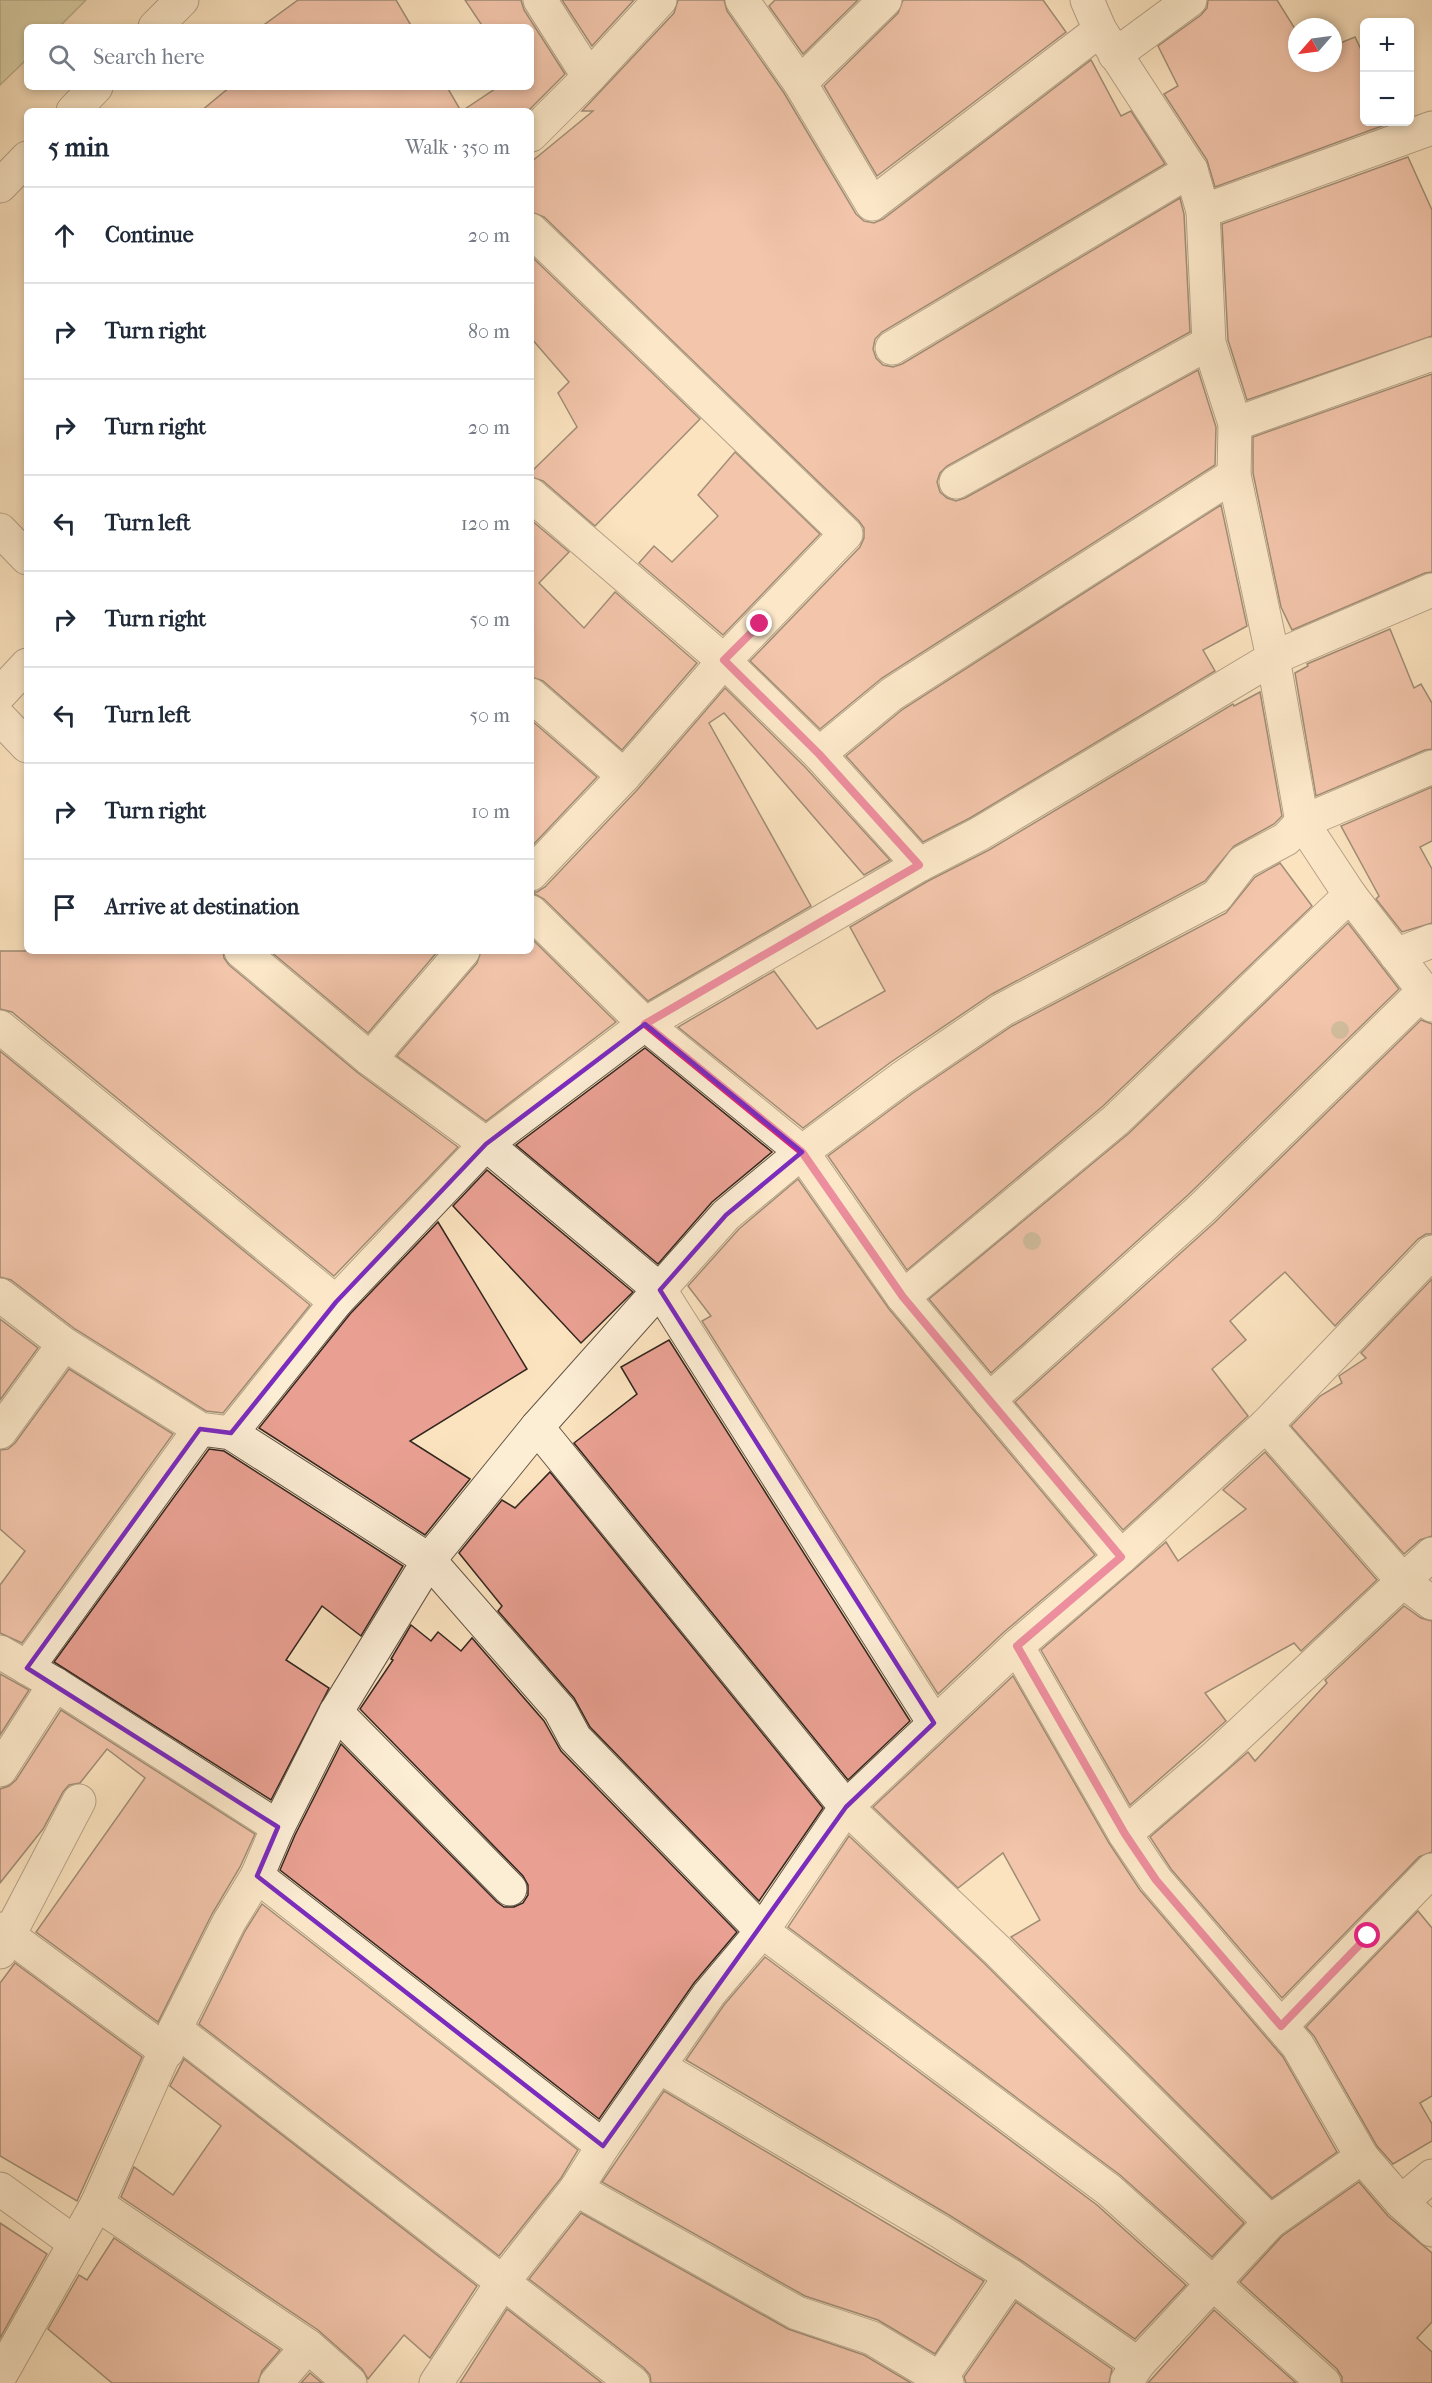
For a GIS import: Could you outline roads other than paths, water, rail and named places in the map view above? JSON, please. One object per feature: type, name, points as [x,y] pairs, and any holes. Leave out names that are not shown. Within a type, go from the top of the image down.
[{"type":"street","points":[[158,24],[182,0]]},
{"type":"street","points":[[540,0],[589,77]]},
{"type":"street","points":[[534,132],[589,77],[660,0]]},
{"type":"street","points":[[742,0],[800,83],[872,204],[1108,43],[1190,0]]},
{"type":"street","points":[[800,83],[885,0]]},
{"type":"street","points":[[988,1400],[1201,1209],[1428,998],[1350,895],[1302,822],[1273,658],[1234,475],[1235,424],[1209,343],[1203,211],[1191,170],[1108,43],[1087,0]]},
{"type":"street","points":[[76,108],[93,90]]},
{"type":"street","points":[[1203,211],[1432,128]]},
{"type":"street","points":[[0,186],[24,161]]},
{"type":"street","points":[[892,348],[1191,170]]},
{"type":"street","points":[[534,233],[846,534],[724,660],[624,776],[534,871]]},
{"type":"street","points":[[956,482],[1209,343]]},
{"type":"street","points":[[1235,424],[1432,354]]},
{"type":"street","points":[[819,754],[892,694],[1234,475]]},
{"type":"street","points":[[534,498],[724,660],[819,754],[919,865]]},
{"type":"street","points":[[0,530],[24,555]]},
{"type":"street","points":[[278,1827],[55,1684],[13,1660],[215,1431],[486,1144],[645,1024],[919,865],[979,834],[1273,658],[1432,590]]},
{"type":"street","points":[[0,694],[24,668]]},
{"type":"street","points":[[534,699],[624,776]]},
{"type":"street","points":[[0,718],[24,743]]},
{"type":"street","points":[[0,2376],[97,2204],[171,2041],[229,1922],[257,1876],[278,1827],[336,1712],[429,1560],[537,1427],[726,1215],[802,1152],[902,1078],[1002,1010],[1217,896],[1243,862],[1286,839],[1302,822],[1432,766]]},
{"type":"street","points":[[903,1297],[1116,1120],[1350,895]]},
{"type":"street","points":[[534,915],[645,1024],[802,1152],[903,1297],[1121,1557]]},
{"type":"street","points":[[1396,955],[1432,941]]},
{"type":"street","points":[[245,954],[370,1059],[486,1144],[660,1290],[934,1723]]},
{"type":"street","points":[[370,1059],[460,954]]},
{"type":"street","points":[[0,1027],[336,1302]]},
{"type":"street","points":[[436,2383],[502,2283],[576,2189],[603,2146],[710,1994],[762,1931],[846,1807],[1017,1646],[1121,1557],[1266,1425],[1432,1252]]},
{"type":"street","points":[[0,1295],[64,1344],[215,1431],[429,1560],[560,1710],[575,1738],[762,1931],[1109,2190],[1324,2383]]},
{"type":"street","points":[[0,1432],[64,1344]]},
{"type":"street","points":[[1266,1425],[1404,1582],[1432,1603]]},
{"type":"street","points":[[537,1427],[846,1807],[998,1951],[1270,2222]]},
{"type":"street","points":[[1125,1834],[1215,1757],[1432,1554]]},
{"type":"street","points":[[1017,1646],[1125,1834],[1156,1880],[1298,2046],[1362,2157],[1401,2202],[1432,2230]]},
{"type":"street","points":[[0,1770],[55,1684]]},
{"type":"street","points":[[336,1712],[510,1888]]},
{"type":"street","points":[[79,1801],[3,1939],[171,2041],[502,2283],[633,2383]]},
{"type":"street","points":[[1281,2026],[1432,1870]]},
{"type":"street","points":[[257,1876],[603,2146]]},
{"type":"street","points":[[660,2067],[939,2231],[1011,2276],[1132,2373],[1270,2222],[1362,2157]]},
{"type":"street","points":[[1401,2202],[1432,2176]]},
{"type":"street","points":[[0,2189],[75,2243]]},
{"type":"street","points":[[576,2189],[797,2313],[872,2338],[941,2382],[1011,2276]]},
{"type":"street","points":[[97,2204],[308,2346],[351,2383]]},
{"type":"street","points":[[276,2383],[308,2346]]}]
